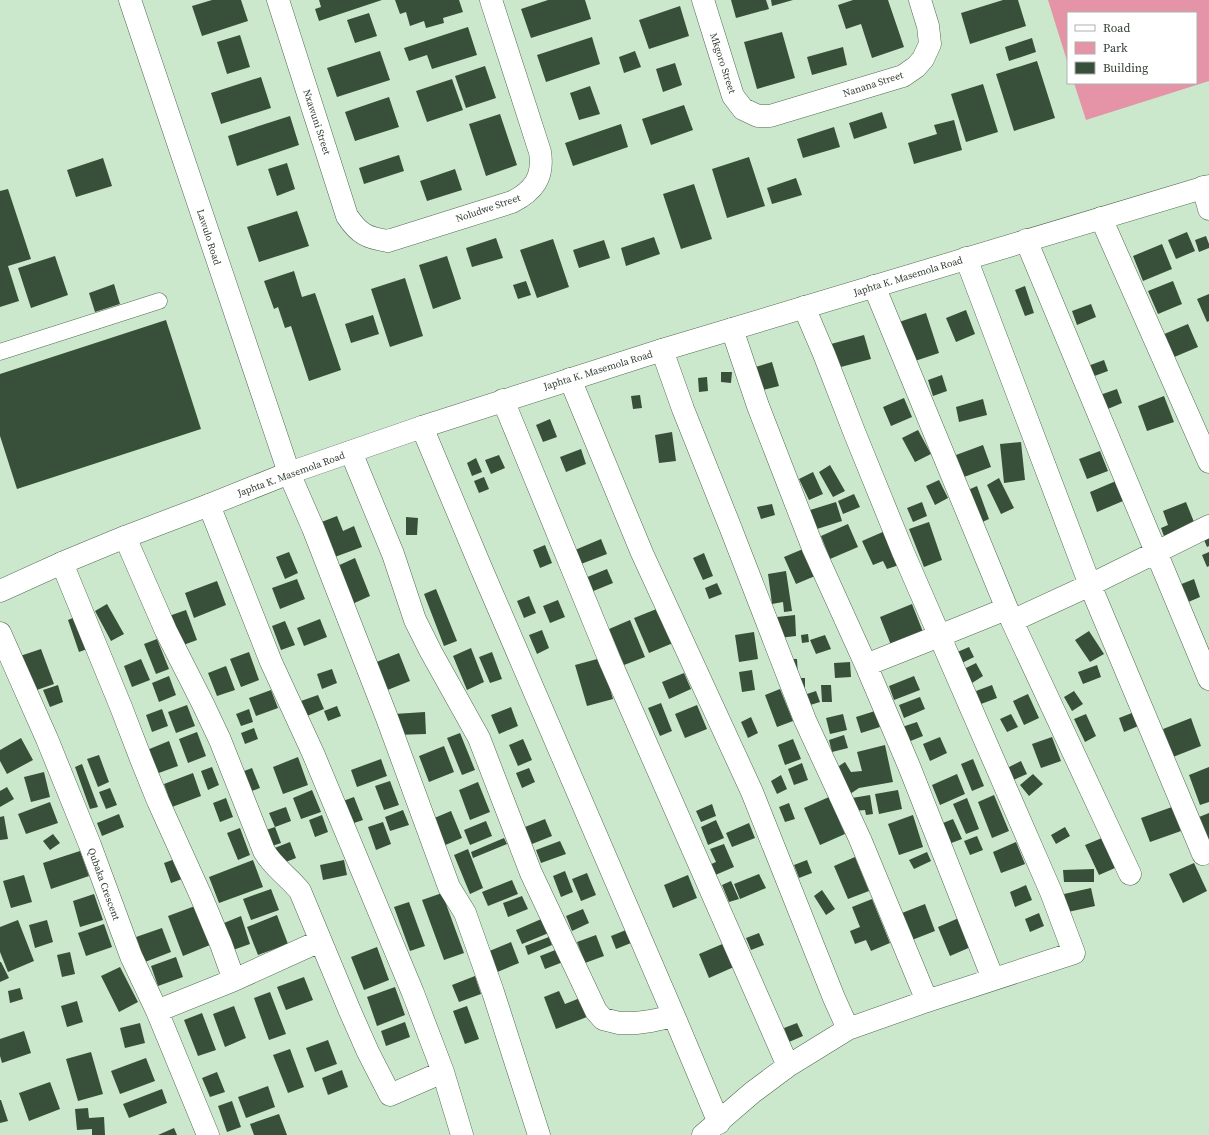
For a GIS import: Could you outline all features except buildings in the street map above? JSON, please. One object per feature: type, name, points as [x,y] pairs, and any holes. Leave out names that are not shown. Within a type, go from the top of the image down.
[{"type":"street","name":"Lawulo Road","points":[[130,0],[289,473],[387,718],[449,887],[466,913],[493,992],[538,1135]]},
{"type":"street","name":"Nxawuni Street","points":[[278,0],[347,216],[354,226],[367,236]]},
{"type":"street","name":"Noludwe Street","points":[[367,236],[388,241],[395,239],[512,202],[524,196],[535,185],[540,173],[542,162],[540,152],[491,0]]},
{"type":"street","name":"Mkgoro Street","points":[[703,0],[733,96],[743,109],[758,116]]},
{"type":"street","name":"Nanana Street","points":[[758,116],[770,116],[903,76],[916,67],[924,59],[930,44],[928,26],[920,0]]},
{"type":"street","name":"Japhta K. Masemola Road","points":[[0,591],[124,537],[289,473],[502,400],[662,350],[1206,186]]},
{"type":"street","points":[[1206,186],[1209,209]]},
{"type":"street","points":[[1101,218],[1209,462]]},
{"type":"street","points":[[1026,240],[1209,679]]},
{"type":"street","points":[[966,258],[1090,585],[1203,854]]},
{"type":"street","points":[[874,286],[1009,615],[1130,874]]},
{"type":"street","points":[[422,427],[488,585],[674,1016],[711,1129],[753,1092],[788,1066],[848,1029],[927,1001],[1074,953],[1047,885],[939,636],[804,307]]},
{"type":"street","points":[[732,329],[758,406],[813,548],[866,665],[915,781],[993,979]]},
{"type":"street","points":[[662,350],[683,409],[805,720],[860,839],[927,1001]]},
{"type":"street","points":[[570,379],[642,553],[752,792],[834,998],[848,1029]]},
{"type":"street","points":[[502,400],[610,661],[788,1066]]},
{"type":"street","points":[[350,452],[393,554],[415,620],[479,738],[531,873],[596,1011],[603,1019],[619,1023],[636,1023],[674,1016]]},
{"type":"street","points":[[209,505],[271,662],[313,753],[413,993],[443,1072],[462,1135]]},
{"type":"street","points":[[866,665],[939,636],[1009,615],[1090,585],[1209,526]]},
{"type":"street","points":[[124,537],[166,631],[220,740],[264,851],[274,866],[293,882],[300,891],[348,1009],[390,1095],[443,1072]]},
{"type":"street","points":[[62,563],[116,693],[158,801],[201,896],[234,980]]},
{"type":"street","name":"Qubaka Crescent","points":[[0,633],[50,746],[90,844],[131,956],[157,1011],[208,1135]]},
{"type":"street","points":[[157,1011],[234,980],[320,941]]},
{"type":"lane","points":[[0,352],[159,301]]},
{"type":"green space","points":[[1048,0],[1209,0],[1209,81],[1086,120],[1074,84],[1197,84],[1197,12],[1067,12],[1067,61]]}]
